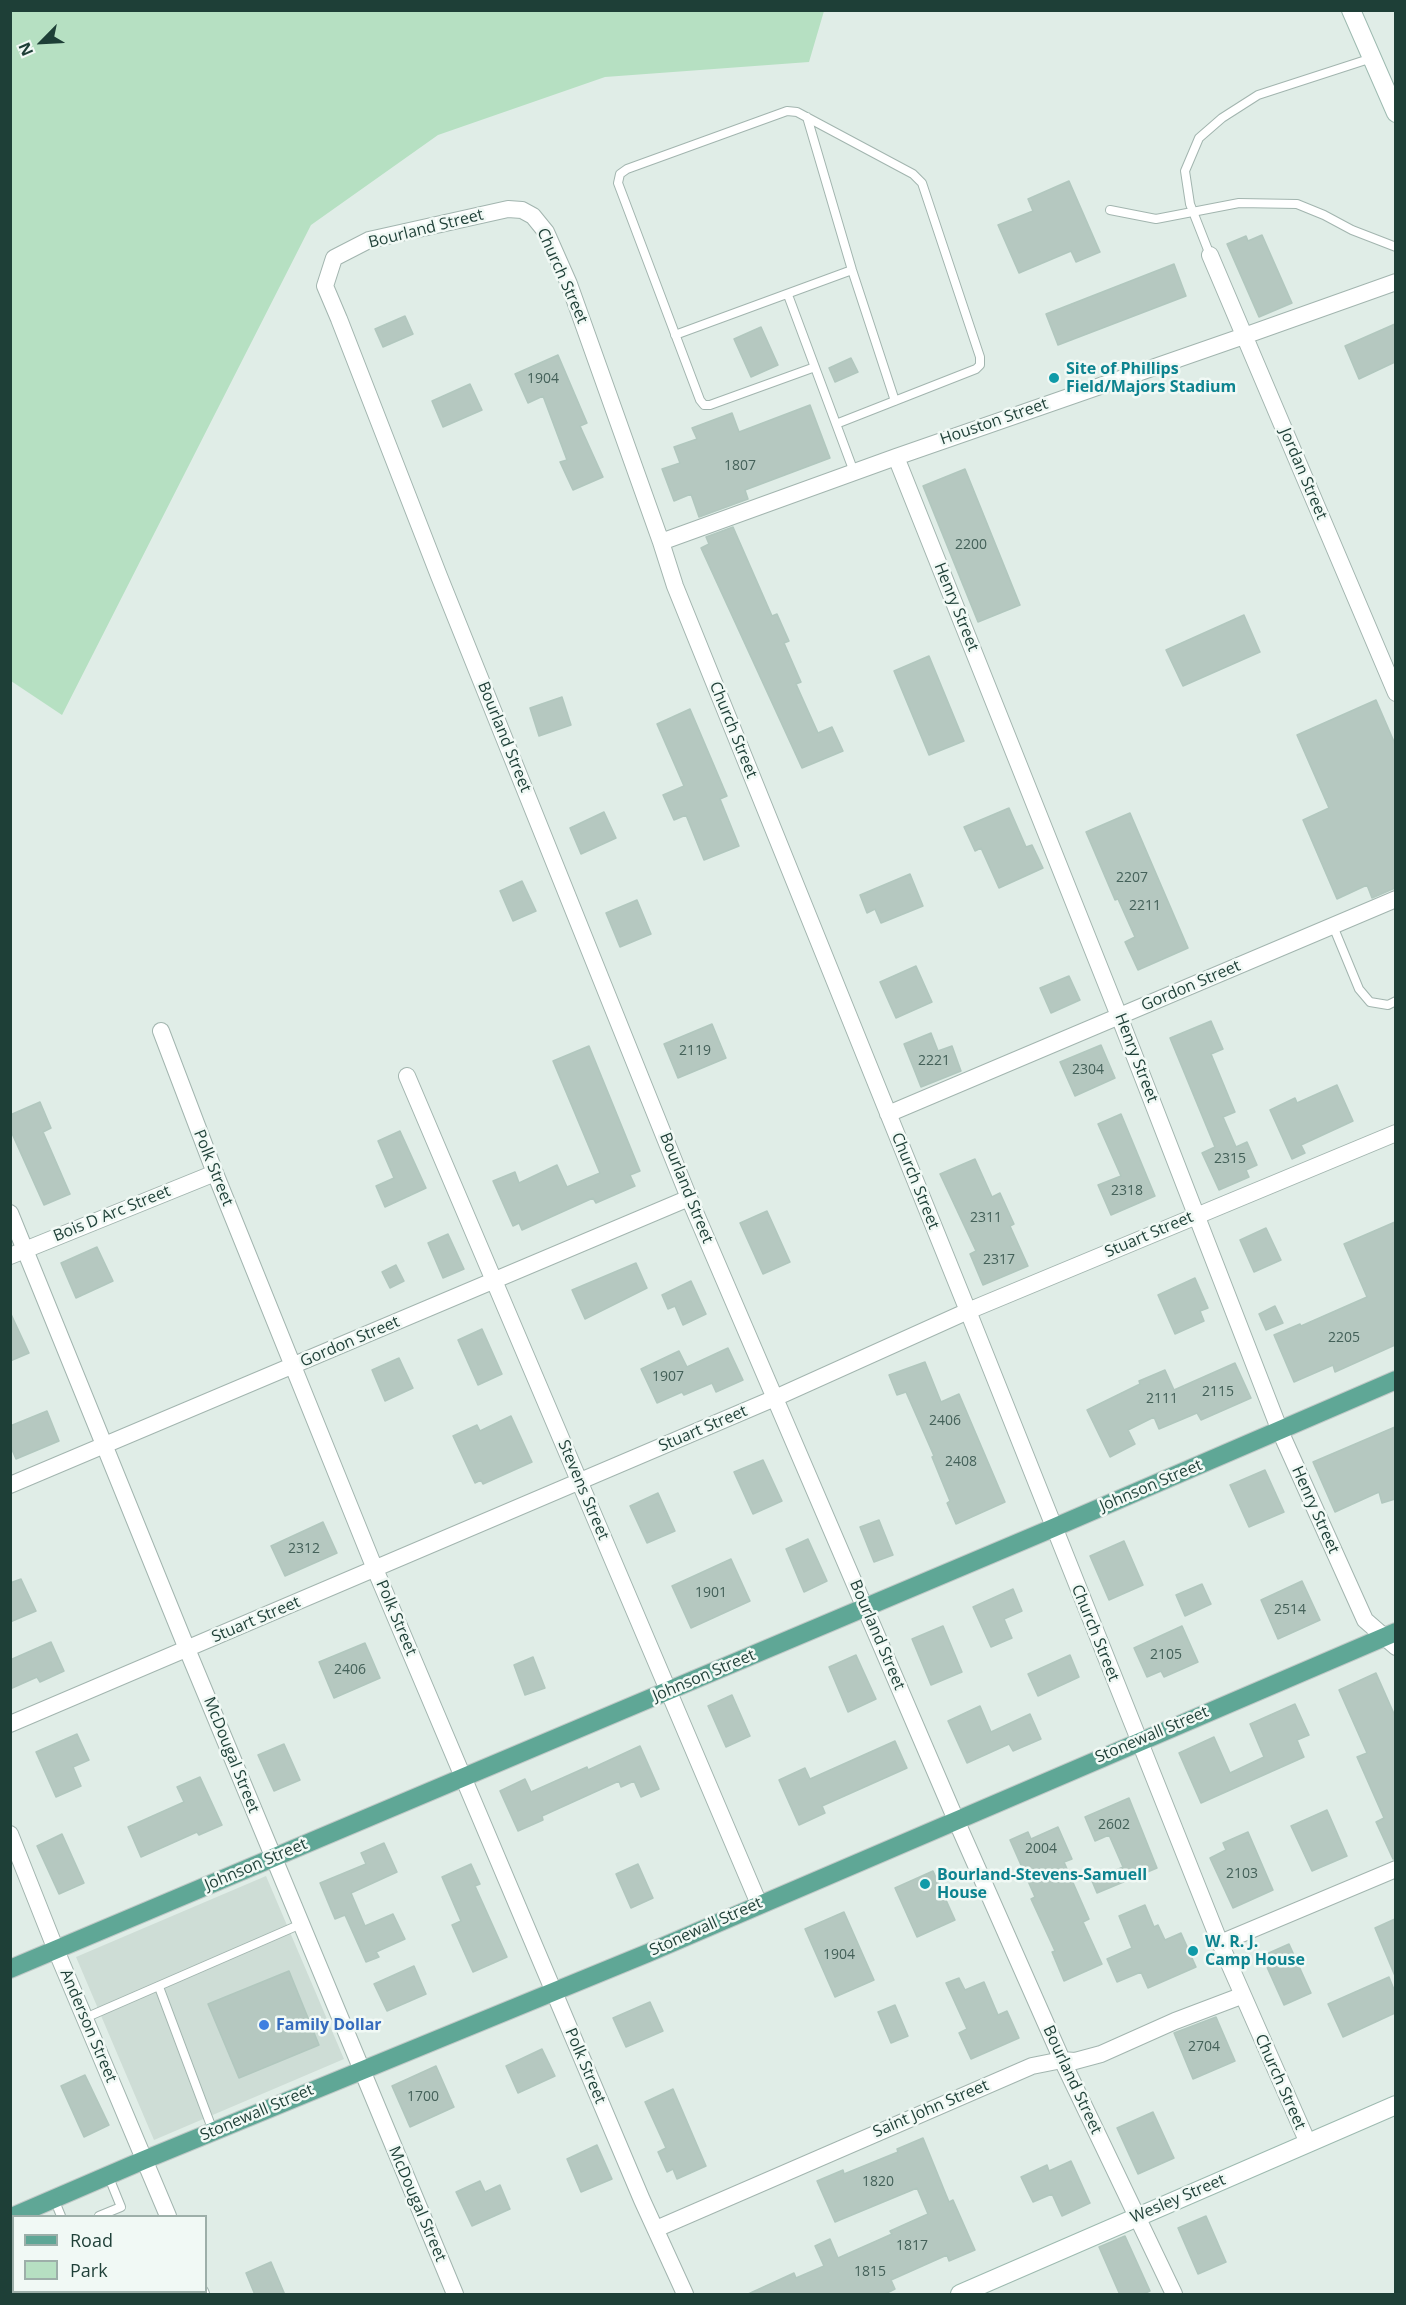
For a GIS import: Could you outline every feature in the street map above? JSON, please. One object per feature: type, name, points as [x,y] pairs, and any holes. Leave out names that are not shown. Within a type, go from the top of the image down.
[{"type":"main road","name":"Johnson Street","points":[[10,1969],[865,1608],[1395,1380]]},
{"type":"main road","name":"Stonewall Street","points":[[18,2215],[144,2160],[554,1992],[1138,1741],[1392,1639]]},
{"type":"street","points":[[1352,10],[1395,113]]},
{"type":"street","name":"Bourland Street","points":[[533,216],[522,210],[508,209],[369,240],[334,258],[325,286],[689,1198],[956,1820],[1062,2060],[1174,2295]]},
{"type":"street","name":"Church Street","points":[[533,216],[546,232],[569,284],[675,586],[968,1311],[1241,1996],[1308,2143]]},
{"type":"street","name":"Jordan Street","points":[[1210,255],[1395,693]]},
{"type":"street","name":"Houston Street","points":[[661,542],[1395,282]]},
{"type":"street","name":"Henry Street","points":[[896,457],[1119,1016],[1280,1431],[1365,1620],[1392,1639]]},
{"type":"street","name":"Gordon Street","points":[[888,1114],[1395,899]]},
{"type":"street","name":"Polk Street","points":[[161,1031],[214,1173],[375,1569],[656,2229]]},
{"type":"street","name":"Stevens Street","points":[[407,1076],[759,1904]]},
{"type":"street","name":"Stuart Street","points":[[10,1724],[775,1398],[968,1311],[1395,1133]]},
{"type":"street","name":"Bois D Arc Street","points":[[10,1256],[214,1173]]},
{"type":"street","name":"Gordon Street","points":[[10,1485],[689,1198]]},
{"type":"street","name":"McDougal Street","points":[[10,1213],[27,1249],[104,1446],[300,1924],[455,2295]]},
{"type":"street","name":"Anderson Street","points":[[10,1834],[167,2215]]},
{"type":"street","points":[[1220,1944],[1395,1869]]},
{"type":"street","name":"Saint John Street","points":[[656,2229],[1032,2066],[1062,2060],[1075,2061],[1101,2054],[1175,2021],[1241,1996]]},
{"type":"street","name":"Wesley Street","points":[[960,2295],[1395,2105]]},
{"type":"street","points":[[656,2229],[685,2295]]},
{"type":"lane","points":[[1210,255],[1192,211],[1185,171],[1199,138],[1222,118],[1258,95],[1372,58]]},
{"type":"lane","points":[[815,367],[710,405],[704,405],[700,400],[618,183],[620,174],[627,169],[787,111],[797,112],[807,117],[913,174],[922,183],[980,357],[980,365],[976,369],[836,424]]},
{"type":"lane","points":[[807,117],[852,270],[895,401]]},
{"type":"lane","points":[[1110,210],[1156,219],[1239,203],[1297,204],[1395,247]]},
{"type":"lane","points":[[675,335],[852,270]]},
{"type":"lane","points":[[788,295],[854,472]]},
{"type":"lane","points":[[1334,926],[1359,989],[1370,1002],[1388,1005],[1395,1001]]},
{"type":"lane","points":[[85,2018],[300,1924]]},
{"type":"lane","points":[[159,1987],[213,2132]]},
{"type":"lane","points":[[103,2215],[121,2207],[108,2175]]},
{"type":"lane","points":[[54,2199],[61,2215]]},
{"type":"shaded area","points":[[266,1876],[344,2059],[154,2140],[76,1957]]},
{"type":"green space","points":[[10,11],[824,11],[809,62],[605,77],[438,135],[311,225],[62,715],[11,681]]},
{"type":"building","points":[[1069,181],[1100,252],[1076,262],[1071,251],[1019,273],[998,225],[1033,211],[1028,199]]},
{"type":"building","points":[[1262,235],[1292,303],[1259,317],[1227,244],[1246,236],[1248,241]]},
{"type":"building","points":[[1174,264],[1186,296],[1058,345],[1046,314]]},
{"type":"building","points":[[405,316],[413,334],[383,347],[375,329]]},
{"type":"building","points":[[1395,324],[1395,362],[1359,379],[1345,346]]},
{"type":"building","points":[[761,327],[778,365],[751,377],[734,339]]},
{"type":"building","points":[[558,355],[587,423],[580,426],[603,477],[573,490],[560,462],[567,460],[543,396],[528,403],[515,374]]},
{"type":"building","points":[[851,358],[858,372],[835,382],[829,368]]},
{"type":"building","points":[[470,384],[482,410],[443,427],[432,401]]},
{"type":"building","points":[[810,405],[830,458],[745,490],[748,499],[699,517],[691,494],[674,501],[662,469],[680,463],[674,447],[697,439],[692,428],[732,413],[739,432]]},
{"type":"building","points":[[965,469],[1020,605],[978,622],[923,486]]},
{"type":"building","points":[[733,527],[772,616],[777,614],[789,641],[784,643],[801,682],[796,684],[818,733],[832,727],[843,751],[802,768],[701,548],[709,544],[706,537]]},
{"type":"building","points":[[1244,615],[1260,652],[1183,686],[1166,650]]},
{"type":"building","points":[[929,656],[964,741],[929,755],[894,671]]},
{"type":"building","points":[[562,697],[571,725],[539,736],[530,708]]},
{"type":"building","points":[[1376,700],[1395,744],[1395,888],[1372,898],[1367,885],[1337,899],[1303,820],[1329,808],[1297,735]]},
{"type":"building","points":[[690,709],[727,796],[720,799],[739,846],[704,860],[686,815],[674,820],[663,795],[684,786],[657,724]]},
{"type":"building","points":[[1009,808],[1026,847],[1032,845],[1043,868],[999,888],[981,848],[975,851],[964,827]]},
{"type":"building","points":[[604,812],[616,838],[581,854],[570,828]]},
{"type":"building","points":[[1130,813],[1188,948],[1138,970],[1125,942],[1135,937],[1118,899],[1115,900],[1086,832]]},
{"type":"building","points":[[910,874],[923,906],[881,923],[875,909],[867,913],[860,895]]},
{"type":"building","points":[[522,881],[536,911],[513,921],[500,891]]},
{"type":"building","points":[[637,900],[651,934],[620,947],[606,913]]},
{"type":"building","points":[[916,966],[932,1002],[896,1018],[880,982]]},
{"type":"building","points":[[1069,976],[1080,1000],[1051,1013],[1040,988]]},
{"type":"building","points":[[1211,1021],[1223,1049],[1211,1054],[1235,1112],[1223,1117],[1236,1147],[1247,1142],[1257,1165],[1246,1170],[1249,1177],[1219,1190],[1202,1153],[1215,1147],[1170,1038]]},
{"type":"building","points":[[712,1024],[726,1058],[678,1078],[664,1044]]},
{"type":"building","points":[[931,1033],[938,1051],[952,1046],[961,1071],[921,1087],[904,1044]]},
{"type":"building","points":[[1101,1045],[1115,1078],[1075,1096],[1060,1062]]},
{"type":"building","points":[[589,1046],[640,1171],[630,1175],[635,1186],[596,1203],[593,1198],[522,1230],[519,1223],[513,1226],[493,1181],[515,1172],[519,1183],[557,1165],[567,1187],[600,1173],[553,1061]]},
{"type":"building","points":[[1337,1085],[1353,1121],[1301,1145],[1305,1153],[1292,1159],[1270,1110],[1295,1098],[1297,1103]]},
{"type":"building","points":[[40,1102],[51,1128],[43,1132],[70,1194],[44,1205],[10,1129],[10,1115]]},
{"type":"building","points":[[1121,1114],[1155,1196],[1111,1215],[1098,1185],[1121,1176],[1098,1124]]},
{"type":"building","points":[[400,1131],[426,1188],[385,1207],[376,1186],[394,1178],[378,1141]]},
{"type":"building","points":[[975,1159],[992,1197],[1000,1193],[1014,1224],[1010,1226],[1028,1266],[983,1285],[970,1254],[976,1251],[940,1174]]},
{"type":"building","points":[[767,1211],[790,1262],[763,1274],[740,1223]]},
{"type":"building","points":[[1395,1222],[1395,1345],[1335,1372],[1333,1365],[1294,1382],[1274,1335],[1300,1324],[1301,1326],[1367,1297],[1344,1244]]},
{"type":"building","points":[[1266,1228],[1281,1260],[1254,1272],[1240,1240]]},
{"type":"building","points":[[448,1234],[464,1269],[443,1278],[428,1243]]},
{"type":"building","points":[[97,1247],[113,1281],[76,1298],[61,1263]]},
{"type":"building","points":[[636,1263],[647,1288],[585,1319],[572,1290]]},
{"type":"building","points":[[396,1265],[404,1281],[390,1288],[382,1272]]},
{"type":"building","points":[[1195,1278],[1208,1308],[1200,1311],[1204,1321],[1175,1334],[1158,1295]]},
{"type":"building","points":[[691,1281],[706,1314],[683,1325],[675,1306],[668,1309],[662,1295]]},
{"type":"building","points":[[1275,1306],[1283,1323],[1266,1330],[1259,1314]]},
{"type":"building","points":[[10,1312],[29,1353],[10,1361]]},
{"type":"building","points":[[482,1329],[502,1374],[478,1385],[458,1340]]},
{"type":"building","points":[[728,1348],[743,1380],[716,1392],[712,1383],[657,1403],[641,1369],[679,1351],[687,1367]]},
{"type":"building","points":[[399,1358],[413,1388],[385,1401],[372,1370]]},
{"type":"building","points":[[925,1362],[941,1402],[959,1394],[1005,1502],[956,1524],[947,1503],[950,1501],[932,1457],[934,1456],[906,1392],[897,1395],[889,1375]]},
{"type":"building","points":[[1235,1363],[1251,1398],[1201,1420],[1197,1413],[1159,1429],[1154,1417],[1128,1430],[1135,1444],[1110,1457],[1087,1410],[1140,1384],[1139,1381],[1165,1370],[1174,1390]]},
{"type":"building","points":[[47,1411],[59,1441],[16,1459],[10,1445],[10,1426]]},
{"type":"building","points":[[511,1416],[532,1462],[483,1484],[481,1480],[475,1483],[453,1436],[477,1425],[480,1431]]},
{"type":"building","points":[[1395,1427],[1395,1499],[1382,1503],[1379,1492],[1335,1512],[1313,1462]]},
{"type":"building","points":[[763,1460],[782,1501],[753,1514],[734,1472]]},
{"type":"building","points":[[1265,1470],[1284,1512],[1249,1527],[1230,1485]]},
{"type":"building","points":[[658,1493],[675,1531],[647,1543],[630,1506]]},
{"type":"building","points":[[879,1520],[893,1555],[874,1562],[860,1527]]},
{"type":"building","points":[[323,1522],[337,1553],[285,1576],[271,1546]]},
{"type":"building","points":[[808,1539],[827,1581],[804,1592],[786,1549]]},
{"type":"building","points":[[1124,1541],[1143,1585],[1109,1600],[1090,1556]]},
{"type":"building","points":[[731,1559],[750,1601],[691,1628],[672,1586]]},
{"type":"building","points":[[21,1579],[36,1611],[10,1622],[10,1583]]},
{"type":"building","points":[[1302,1581],[1320,1620],[1278,1639],[1261,1600]]},
{"type":"building","points":[[1202,1584],[1211,1604],[1185,1616],[1176,1595]]},
{"type":"building","points":[[1013,1589],[1022,1611],[1004,1619],[1012,1638],[991,1647],[973,1607]]},
{"type":"building","points":[[943,1626],[962,1672],[931,1685],[912,1639]]},
{"type":"building","points":[[1182,1626],[1198,1662],[1164,1677],[1161,1671],[1147,1677],[1134,1648]]},
{"type":"building","points":[[51,1642],[64,1671],[40,1682],[37,1677],[10,1689],[10,1660]]},
{"type":"building","points":[[365,1643],[380,1678],[334,1698],[319,1662]]},
{"type":"building","points":[[856,1655],[876,1699],[848,1712],[829,1667]]},
{"type":"building","points":[[1070,1655],[1079,1677],[1038,1696],[1028,1674]]},
{"type":"building","points":[[533,1657],[545,1688],[525,1695],[514,1665]]},
{"type":"building","points":[[1376,1673],[1395,1716],[1395,1859],[1376,1822],[1384,1818],[1357,1757],[1367,1753],[1339,1690]]},
{"type":"building","points":[[732,1695],[750,1736],[726,1747],[708,1706]]},
{"type":"building","points":[[1295,1704],[1309,1735],[1297,1740],[1304,1757],[1201,1803],[1179,1753],[1214,1737],[1230,1773],[1264,1757],[1250,1724]]},
{"type":"building","points":[[980,1706],[991,1732],[1030,1714],[1041,1739],[1013,1751],[1009,1744],[967,1763],[948,1721]]},
{"type":"building","points":[[77,1734],[89,1760],[73,1767],[81,1786],[56,1797],[36,1752]]},
{"type":"building","points":[[895,1741],[907,1768],[822,1806],[825,1813],[799,1825],[779,1780],[805,1768],[810,1779]]},
{"type":"building","points":[[284,1744],[300,1780],[274,1791],[258,1755]]},
{"type":"building","points":[[640,1746],[659,1789],[641,1797],[634,1781],[621,1787],[619,1781],[542,1816],[543,1820],[518,1831],[500,1791],[525,1779],[531,1792],[587,1767],[588,1770]]},
{"type":"building","points":[[200,1777],[222,1825],[199,1835],[197,1832],[141,1857],[128,1827],[184,1802],[177,1787]]},
{"type":"building","points":[[1129,1798],[1157,1868],[1097,1893],[1092,1881],[1123,1867],[1109,1835],[1095,1841],[1085,1817]]},
{"type":"building","points":[[1327,1810],[1347,1856],[1312,1871],[1291,1826]]},
{"type":"building","points":[[1058,1827],[1072,1859],[1064,1862],[1089,1919],[1083,1922],[1102,1964],[1064,1981],[1052,1952],[1055,1951],[1031,1899],[1035,1897],[1010,1840],[1028,1832],[1031,1839]]},
{"type":"building","points":[[1248,1832],[1273,1890],[1233,1908],[1210,1858],[1226,1850],[1223,1843]]},
{"type":"building","points":[[62,1834],[84,1883],[59,1894],[37,1846]]},
{"type":"building","points":[[384,1843],[397,1872],[351,1893],[365,1926],[393,1914],[405,1939],[376,1952],[379,1957],[366,1962],[345,1915],[335,1919],[320,1883],[366,1864],[361,1853]]},
{"type":"building","points":[[471,1864],[480,1884],[475,1886],[507,1957],[473,1972],[452,1925],[461,1921],[442,1877]]},
{"type":"building","points":[[638,1864],[653,1898],[631,1908],[616,1874]]},
{"type":"building","points":[[933,1871],[955,1920],[917,1937],[895,1888]]},
{"type":"building","points":[[1145,1905],[1154,1927],[1158,1925],[1165,1940],[1181,1933],[1196,1967],[1148,1988],[1141,1972],[1117,1982],[1107,1959],[1132,1948],[1119,1916]]},
{"type":"building","points":[[844,1912],[874,1980],[835,1997],[805,1929]]},
{"type":"building","points":[[1395,1919],[1395,1976],[1375,1928]]},
{"type":"building","points":[[1289,1944],[1311,1993],[1284,2005],[1262,1956]]},
{"type":"building","points":[[414,1966],[426,1994],[387,2011],[374,1984]]},
{"type":"building","name":"Family Dollar","points":[[289,1971],[319,2045],[239,2078],[208,2004]]},
{"type":"building","points":[[1389,1977],[1395,1992],[1395,2013],[1343,2037],[1328,2004]]},
{"type":"building","points":[[959,1978],[965,1990],[984,1982],[998,2015],[1007,2011],[1019,2038],[971,2059],[959,2033],[967,2029],[946,1983]]},
{"type":"building","points":[[650,2002],[663,2031],[626,2047],[613,2018]]},
{"type":"building","points":[[895,2005],[908,2036],[891,2043],[878,2012]]},
{"type":"building","points":[[1216,2017],[1235,2061],[1193,2079],[1174,2033]]},
{"type":"building","points":[[542,2049],[555,2076],[518,2093],[506,2066]]},
{"type":"building","points":[[436,2066],[454,2107],[410,2127],[392,2086]]},
{"type":"building","points":[[85,2075],[109,2125],[84,2137],[61,2086]]},
{"type":"building","points":[[673,2089],[706,2166],[677,2179],[673,2169],[667,2172],[658,2152],[666,2148],[645,2102]]},
{"type":"building","points":[[1153,2112],[1174,2158],[1138,2174],[1117,2128]]},
{"type":"building","points":[[923,2138],[949,2202],[953,2200],[975,2250],[949,2261],[947,2255],[891,2280],[895,2289],[883,2295],[746,2295],[794,2273],[796,2278],[824,2266],[815,2246],[830,2239],[838,2258],[892,2234],[890,2231],[928,2214],[917,2188],[835,2222],[817,2181],[843,2170],[844,2174],[898,2152],[897,2149]]},
{"type":"building","points":[[597,2145],[612,2179],[581,2192],[567,2159]]},
{"type":"building","points":[[1071,2161],[1090,2203],[1062,2216],[1052,2194],[1033,2202],[1021,2177],[1047,2165],[1049,2171]]},
{"type":"building","points":[[480,2181],[485,2192],[500,2185],[510,2209],[472,2226],[456,2192]]},
{"type":"building","points":[[1206,2216],[1226,2262],[1198,2274],[1178,2228]]},
{"type":"building","points":[[1125,2236],[1150,2291],[1141,2295],[1120,2295],[1099,2247]]},
{"type":"building","points":[[271,2262],[285,2295],[255,2295],[246,2273]]},
{"type":"place","name":"Site of Phillips Field/Majors Stadium","points":[[1054,378]]},
{"type":"place","name":"Bourland-Stevens-Samuell House","points":[[925,1884]]},
{"type":"place","name":"W. R. J. Camp House","points":[[1193,1951]]},
{"type":"place","name":"Family Dollar","points":[[264,2025]]}]
